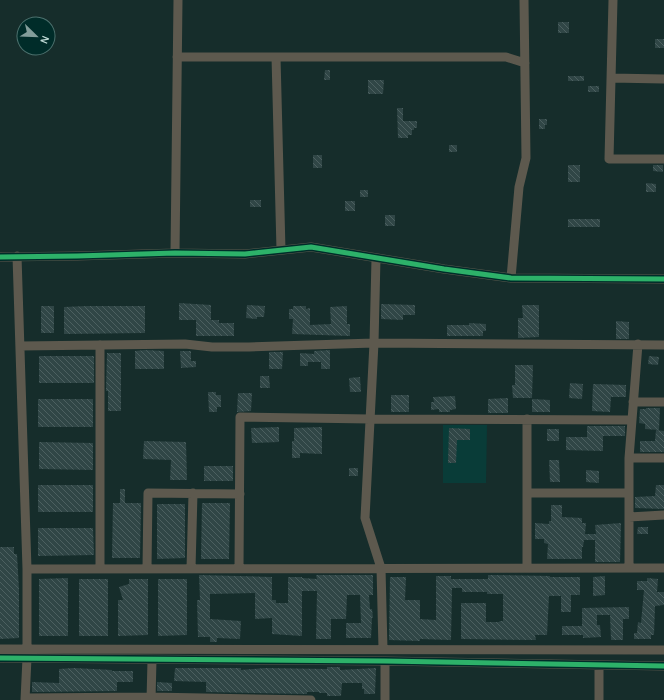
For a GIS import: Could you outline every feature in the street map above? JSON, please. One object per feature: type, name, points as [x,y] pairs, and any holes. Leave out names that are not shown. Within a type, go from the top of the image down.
[{"type":"street","points":[[175,253],[178,0]]},
{"type":"street","points":[[511,278],[519,187],[526,158],[524,0]]},
{"type":"street","points":[[613,0],[609,159],[664,159]]},
{"type":"street","points":[[276,56],[280,250]]},
{"type":"street","points":[[177,57],[506,57],[525,63]]},
{"type":"street","points":[[611,78],[664,79]]},
{"type":"street","points":[[0,257],[175,253],[245,254],[312,247],[444,269],[511,278],[664,279]]},
{"type":"street","points":[[17,256],[28,569],[25,699],[151,698],[311,700]]},
{"type":"street","points":[[376,258],[374,343],[365,518],[381,568],[383,649]]},
{"type":"street","points":[[20,346],[185,344],[212,347],[249,347],[374,343],[664,344]]},
{"type":"street","points":[[629,568],[629,458],[638,344]]},
{"type":"street","points":[[100,345],[100,569]]},
{"type":"street","points":[[634,402],[664,402]]},
{"type":"street","points":[[239,569],[240,417],[632,420]]},
{"type":"street","points":[[527,419],[527,568]]},
{"type":"street","points":[[629,458],[664,458]]},
{"type":"street","points":[[147,569],[148,493],[240,494]]},
{"type":"street","points":[[191,569],[192,493]]},
{"type":"street","points":[[527,494],[629,493]]},
{"type":"street","points":[[629,517],[664,515]]},
{"type":"street","points":[[28,569],[664,568]]},
{"type":"street","points":[[0,649],[27,654],[152,660],[385,661],[664,666]]},
{"type":"street","points":[[0,658],[27,654],[383,649],[664,650]]},
{"type":"street","points":[[151,698],[152,660]]},
{"type":"street","points":[[385,661],[385,700]]},
{"type":"street","points":[[599,665],[599,700]]},
{"type":"shaded area","points":[[443,425],[487,425],[486,483],[443,483]]},
{"type":"building","points":[[558,22],[569,22],[569,33],[558,33]]},
{"type":"building","points":[[655,39],[664,39],[664,48],[655,48]]},
{"type":"building","points":[[325,70],[330,70],[330,80],[324,80]]},
{"type":"building","points":[[568,76],[584,76],[584,81],[568,81]]},
{"type":"building","points":[[368,80],[384,80],[383,94],[368,94]]},
{"type":"building","points":[[588,86],[599,86],[599,92],[588,92]]},
{"type":"building","points":[[397,108],[403,108],[403,121],[417,121],[417,128],[412,130],[412,135],[408,135],[408,138],[398,138]]},
{"type":"building","points":[[539,119],[547,119],[545,129],[539,129]]},
{"type":"building","points":[[449,145],[457,145],[457,152],[449,152]]},
{"type":"building","points":[[313,155],[322,155],[322,168],[313,168]]},
{"type":"building","points":[[568,165],[580,165],[580,182],[568,182]]},
{"type":"building","points":[[653,165],[663,165],[663,172],[653,171]]},
{"type":"building","points":[[646,183],[656,184],[656,192],[646,192]]},
{"type":"building","points":[[360,190],[368,190],[368,197],[360,197]]},
{"type":"building","points":[[250,200],[261,200],[261,207],[250,207]]},
{"type":"building","points":[[345,201],[355,201],[355,211],[345,211]]},
{"type":"building","points":[[385,215],[395,215],[395,226],[385,226]]},
{"type":"building","points":[[568,219],[600,219],[600,227],[568,227]]},
{"type":"building","points":[[179,303],[211,305],[211,320],[219,320],[219,323],[234,323],[234,336],[196,336],[196,320],[179,320]]},
{"type":"building","points":[[381,304],[415,305],[415,315],[403,315],[403,320],[381,319]]},
{"type":"building","points":[[247,305],[265,306],[264,317],[257,317],[257,319],[246,318]]},
{"type":"building","points":[[522,305],[539,305],[539,337],[518,338],[518,318],[523,318]]},
{"type":"building","points":[[41,306],[54,306],[54,333],[41,333]]},
{"type":"building","points":[[145,306],[145,333],[64,334],[64,307]]},
{"type":"building","points":[[293,306],[306,306],[306,309],[310,308],[310,325],[331,324],[330,307],[347,306],[347,324],[350,324],[350,336],[292,334],[293,319],[289,319],[289,309],[293,309]]},
{"type":"building","points":[[616,321],[629,322],[629,339],[616,339]]},
{"type":"building","points":[[469,323],[486,324],[486,331],[483,331],[483,336],[447,336],[447,325],[469,325]]},
{"type":"building","points":[[330,350],[330,369],[321,369],[321,362],[308,362],[308,366],[300,366],[300,353],[314,354],[314,351]]},
{"type":"building","points":[[135,351],[164,351],[164,369],[135,369]]},
{"type":"building","points":[[180,351],[191,351],[191,361],[196,361],[196,367],[181,368]]},
{"type":"building","points":[[269,352],[283,352],[282,369],[269,369]]},
{"type":"building","points":[[107,353],[121,353],[121,411],[108,411],[108,391],[106,391]]},
{"type":"building","points":[[39,356],[94,356],[94,383],[39,383]]},
{"type":"building","points":[[649,356],[659,357],[658,365],[648,364]]},
{"type":"building","points":[[515,365],[533,365],[532,398],[513,398],[512,385],[515,385]]},
{"type":"building","points":[[260,376],[269,376],[270,388],[260,388]]},
{"type":"building","points":[[360,377],[361,392],[350,392],[349,378]]},
{"type":"building","points":[[570,383],[583,384],[582,399],[569,398]]},
{"type":"building","points":[[593,384],[626,385],[626,397],[611,397],[610,412],[592,411]]},
{"type":"building","points":[[208,392],[216,392],[216,395],[221,395],[221,407],[217,407],[217,412],[209,412]]},
{"type":"building","points":[[238,393],[252,393],[251,411],[237,412]]},
{"type":"building","points":[[391,395],[409,395],[409,412],[391,412]]},
{"type":"building","points":[[455,396],[456,409],[450,410],[450,412],[439,412],[439,409],[431,410],[431,402],[434,402],[433,397]]},
{"type":"building","points":[[508,398],[508,413],[488,413],[488,399]]},
{"type":"building","points":[[38,399],[93,399],[93,427],[38,427]]},
{"type":"building","points":[[532,399],[550,400],[550,412],[532,412]]},
{"type":"building","points":[[660,408],[659,430],[645,429],[645,424],[639,423],[640,409]]},
{"type":"building","points":[[587,426],[625,426],[625,436],[603,436],[603,451],[566,450],[566,437],[587,437]]},
{"type":"building","points":[[279,427],[279,442],[252,443],[251,428]]},
{"type":"building","points":[[322,427],[322,454],[300,453],[300,458],[292,458],[294,428]]},
{"type":"building","points":[[449,428],[470,429],[470,440],[457,440],[456,463],[448,463]]},
{"type":"building","points":[[547,429],[559,429],[559,441],[547,441]]},
{"type":"building","points":[[656,430],[664,431],[664,452],[640,452],[640,441],[655,441]]},
{"type":"building","points":[[144,441],[186,442],[187,480],[170,480],[171,460],[143,459]]},
{"type":"building","points":[[39,442],[93,443],[93,470],[39,469]]},
{"type":"building","points":[[549,460],[559,460],[560,482],[550,482]]},
{"type":"building","points":[[204,466],[233,466],[233,481],[204,481]]},
{"type":"building","points":[[349,468],[358,468],[358,476],[349,476]]},
{"type":"building","points":[[586,470],[599,471],[599,483],[586,482]]},
{"type":"building","points":[[38,485],[93,485],[93,512],[38,512]]},
{"type":"building","points":[[656,485],[664,485],[664,509],[635,508],[635,497],[655,496]]},
{"type":"building","points":[[120,489],[125,489],[125,503],[141,503],[140,558],[112,558],[113,503],[120,503]]},
{"type":"building","points":[[202,503],[230,503],[229,559],[201,559]]},
{"type":"building","points":[[157,504],[185,504],[185,558],[157,559]]},
{"type":"building","points":[[551,505],[562,505],[562,517],[582,518],[582,523],[586,523],[585,534],[596,534],[595,525],[621,523],[620,562],[595,562],[595,540],[584,540],[582,547],[582,559],[547,559],[548,544],[544,543],[544,539],[535,539],[535,523],[549,524],[549,521],[551,521]]},
{"type":"building","points":[[638,527],[648,527],[648,534],[637,534]]},
{"type":"building","points":[[38,528],[93,528],[94,555],[38,556]]},
{"type":"building","points":[[0,547],[14,547],[14,554],[17,554],[19,638],[0,639]]},
{"type":"building","points":[[199,575],[272,577],[272,600],[276,600],[276,603],[288,603],[288,577],[317,579],[316,575],[373,575],[373,595],[369,595],[370,609],[372,609],[373,618],[371,638],[346,638],[346,623],[361,623],[360,595],[347,595],[346,619],[331,619],[331,639],[316,639],[317,591],[302,591],[302,636],[272,634],[272,618],[255,619],[255,593],[210,594],[210,619],[241,621],[240,639],[217,638],[217,642],[210,642],[210,637],[198,637],[197,600],[200,600]]},
{"type":"building","points":[[488,575],[580,577],[580,595],[571,595],[571,612],[561,612],[561,596],[549,596],[547,635],[535,635],[536,640],[461,639],[461,603],[486,603],[486,622],[500,622],[499,621],[503,621],[503,594],[487,594],[487,592],[462,592],[462,588],[452,588],[451,640],[389,640],[390,577],[406,577],[405,600],[420,600],[420,619],[436,620],[436,576],[451,576],[451,579],[488,579]]},
{"type":"building","points":[[605,576],[605,595],[593,596],[593,577]]},
{"type":"building","points":[[68,578],[68,636],[39,636],[39,579]]},
{"type":"building","points":[[647,578],[658,579],[657,592],[664,592],[664,605],[655,606],[654,635],[651,635],[651,639],[634,639],[634,633],[637,633],[638,622],[641,623],[644,590],[637,590],[637,581],[647,581]]},
{"type":"building","points":[[79,579],[108,579],[108,636],[79,636]]},
{"type":"building","points":[[129,579],[148,579],[148,635],[118,636],[118,600],[123,600],[119,587],[129,584]]},
{"type":"building","points":[[158,579],[187,579],[187,635],[158,636]]},
{"type":"building","points":[[629,607],[629,619],[623,619],[623,640],[611,640],[610,615],[597,615],[597,625],[600,625],[601,637],[583,638],[583,635],[562,635],[562,626],[582,626],[582,608]]},
{"type":"building","points":[[327,667],[340,667],[340,670],[376,668],[375,694],[364,694],[362,683],[342,683],[341,696],[327,696],[327,693],[319,692],[307,692],[307,694],[206,692],[206,682],[174,681],[175,668],[241,668],[241,670],[265,668],[327,669]]},
{"type":"building","points":[[74,668],[133,671],[133,682],[117,682],[117,691],[32,692],[32,682],[59,683],[59,669]]},
{"type":"building","points":[[157,682],[172,683],[172,691],[157,691]]},
{"type":"cycle path","points":[[0,257],[175,253],[245,254],[311,247],[444,269],[511,278],[664,279]]},
{"type":"cycle path","points":[[0,658],[385,661],[664,666]]}]
